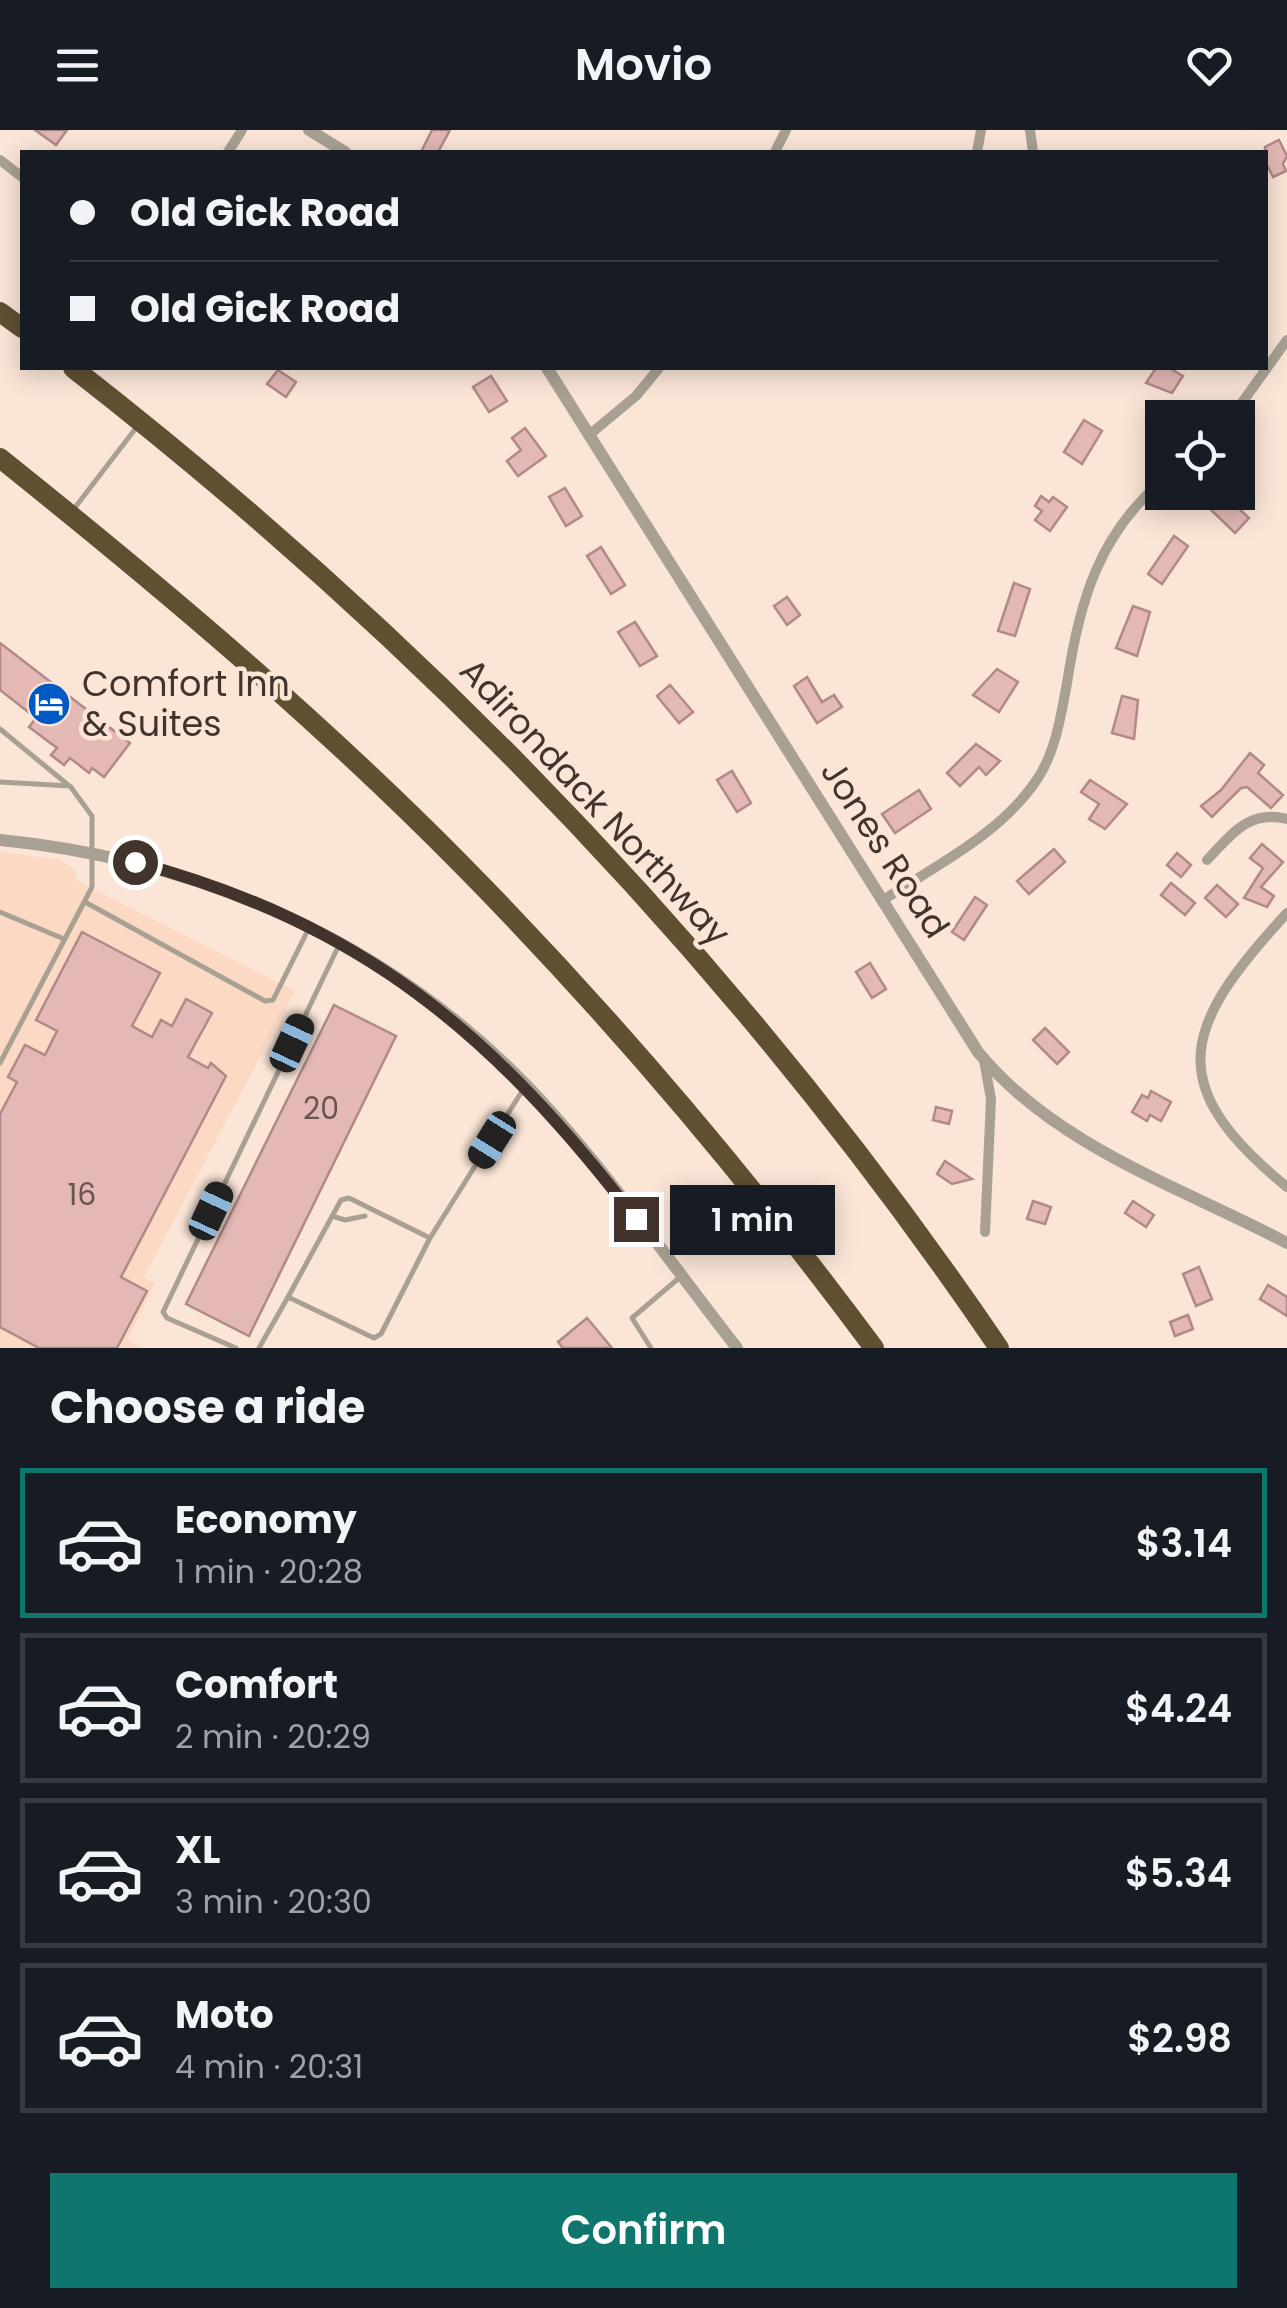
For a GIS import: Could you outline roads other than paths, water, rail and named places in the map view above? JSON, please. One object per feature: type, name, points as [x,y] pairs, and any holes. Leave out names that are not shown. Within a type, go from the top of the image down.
[{"type":"highway","name":"Adirondack Northway","points":[[75,370],[141,421],[397,641],[631,881],[870,1168],[999,1348]]},
{"type":"highway","points":[[0,458],[227,646],[461,864],[659,1080],[874,1348]]},
{"type":"street","points":[[308,130],[342,150]]},
{"type":"street","points":[[0,160],[20,175]]},
{"type":"street","points":[[1268,367],[1287,340]]},
{"type":"street","name":"Jones Road","points":[[548,370],[984,1060],[1029,1106],[1061,1128],[1287,1244]]},
{"type":"street","points":[[589,435],[636,396],[657,370]]},
{"type":"street","points":[[1245,400],[1266,370]]},
{"type":"street","points":[[883,900],[984,835],[1039,778],[1062,715],[1075,630],[1092,572],[1120,525],[1145,499]]},
{"type":"street","points":[[1207,860],[1250,819],[1274,816],[1287,820]]},
{"type":"street","points":[[0,840],[95,852],[196,878],[310,925],[422,994],[526,1085],[575,1139],[734,1347]]},
{"type":"street","points":[[1287,913],[1228,980],[1211,1016],[1200,1062],[1211,1106],[1223,1128],[1287,1186]]},
{"type":"street","points":[[984,1060],[991,1099],[985,1232]]},
{"type":"lane","points":[[70,514],[141,421]]},
{"type":"lane","points":[[0,728],[70,786],[92,816],[95,852],[92,887],[0,1063]]},
{"type":"lane","points":[[2,780],[70,786]]},
{"type":"lane","points":[[84,902],[266,1001],[273,1000],[310,925]]},
{"type":"lane","points":[[0,912],[64,939]]},
{"type":"lane","points":[[236,1348],[167,1318],[163,1312],[340,942]]},
{"type":"lane","points":[[288,1297],[374,1338],[381,1334],[430,1238],[526,1085]]},
{"type":"lane","points":[[258,1348],[341,1200],[350,1198],[430,1238]]},
{"type":"lane","points":[[332,1216],[345,1220],[365,1216]]},
{"type":"lane","points":[[651,1348],[632,1318],[681,1276]]},
{"type":"place","name":"Comfort Inn & Suites","points":[[49,704]]}]
